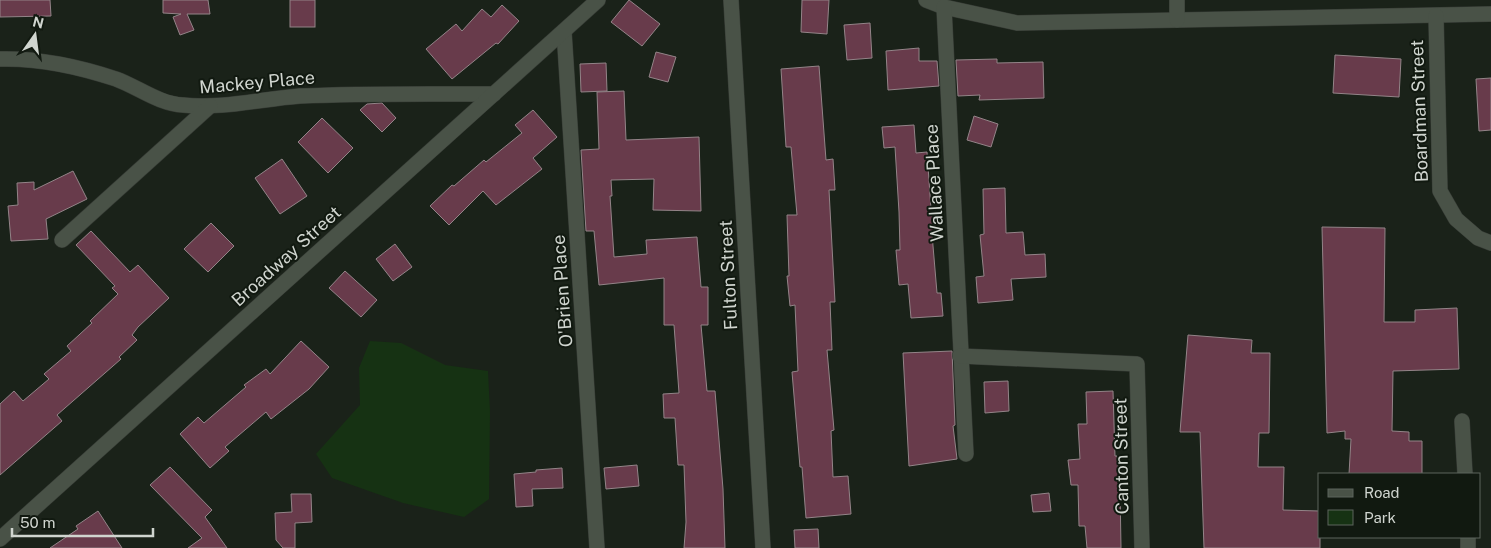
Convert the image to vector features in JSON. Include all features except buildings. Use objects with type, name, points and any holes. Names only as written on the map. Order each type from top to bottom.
[{"type":"street","name":"Broadway Street","points":[[0,539],[598,0]]},
{"type":"street","name":"Fulton Street","points":[[731,0],[763,548]]},
{"type":"street","points":[[926,0],[944,7],[1017,23],[1491,14]]},
{"type":"street","points":[[1177,0],[1177,20]]},
{"type":"street","name":"Wallace Place","points":[[944,7],[966,454]]},
{"type":"street","name":"Boardman Street","points":[[1436,16],[1440,191],[1456,219],[1478,238],[1491,243]]},
{"type":"street","name":"O'Brien Place","points":[[564,31],[597,548]]},
{"type":"street","name":"Mackey Place","points":[[0,59],[53,64],[80,70],[116,80],[180,105],[210,106],[262,99],[355,93],[494,94]]},
{"type":"street","points":[[62,240],[210,106]]},
{"type":"street","name":"Canton Street","points":[[960,356],[1138,364],[1142,548]]},
{"type":"street","points":[[1462,421],[1464,473]]},
{"type":"green space","points":[[370,341],[401,343],[445,365],[488,371],[490,411],[489,499],[464,517],[403,503],[332,478],[316,454],[360,405],[359,368]]}]
